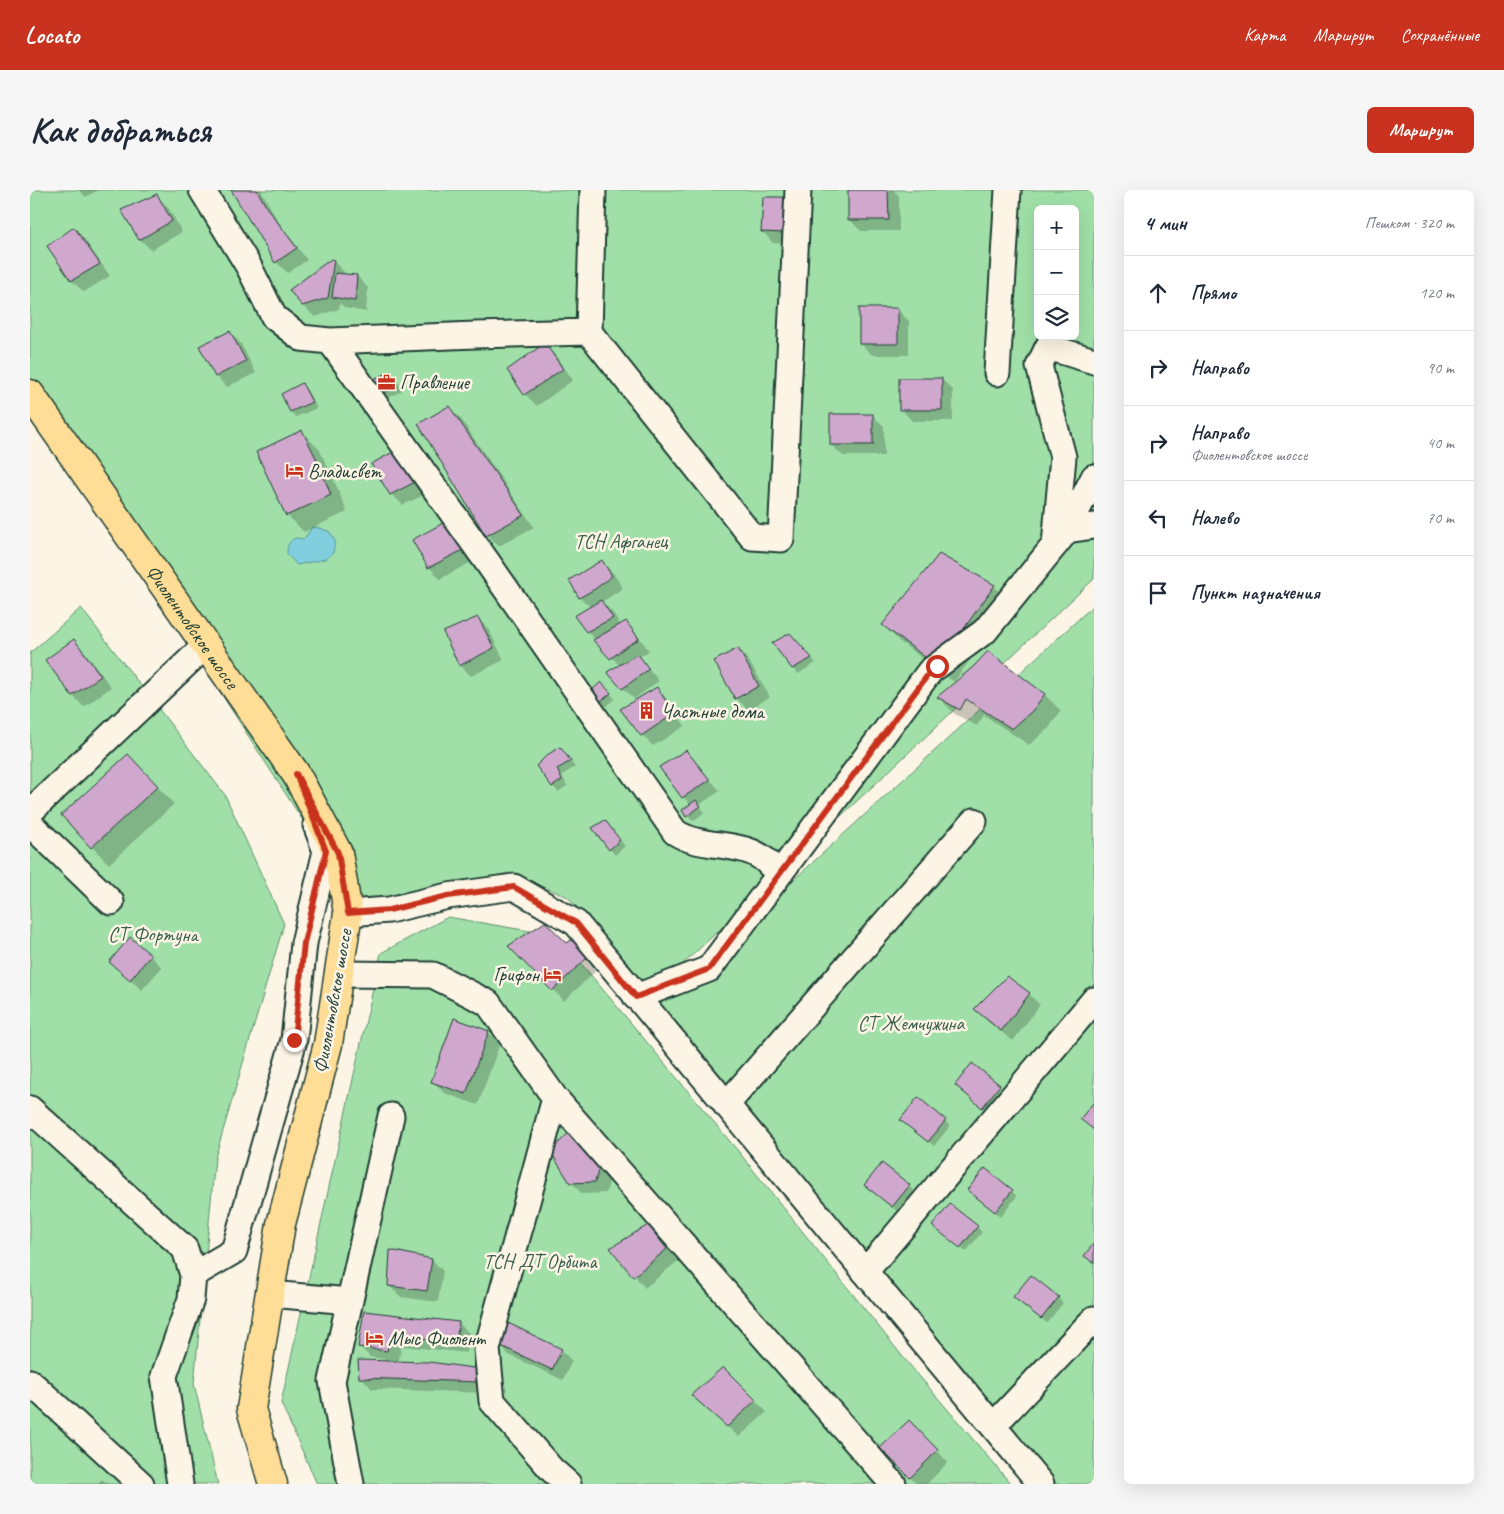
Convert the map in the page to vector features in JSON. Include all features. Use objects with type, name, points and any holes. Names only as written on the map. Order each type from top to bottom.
[{"type":"main road","name":"Фиолентовское шоссе","points":[[30,394],[296,774],[338,853],[348,913],[328,1044],[280,1224],[251,1409],[272,1484]]},
{"type":"street","points":[[202,190],[249,267],[274,317],[301,338],[330,341],[589,332]]},
{"type":"street","points":[[593,190],[589,332],[752,537],[781,539],[798,190]]},
{"type":"street","points":[[997,373],[1008,190]]},
{"type":"street","points":[[330,341],[488,563],[674,832],[682,837],[715,845],[745,848],[774,868],[778,876]]},
{"type":"street","points":[[1061,537],[1063,457],[1039,366],[1048,347],[1094,361]]},
{"type":"street","points":[[636,997],[709,969],[930,672],[985,631],[1061,537],[1094,477]]},
{"type":"street","points":[[1061,537],[1094,526]]},
{"type":"street","points":[[30,812],[205,646]]},
{"type":"street","points":[[193,1275],[234,1251],[294,1040],[304,943],[326,851],[296,774]]},
{"type":"street","points":[[726,1105],[974,821]]},
{"type":"street","points":[[30,824],[111,902]]},
{"type":"street","points":[[348,913],[389,910],[448,896],[514,887],[576,923],[1041,1484]]},
{"type":"street","points":[[343,974],[433,975],[488,1003],[556,1098],[893,1484]]},
{"type":"street","points":[[865,1272],[1094,1000]]},
{"type":"street","points":[[556,1098],[487,1349],[492,1401],[552,1470],[568,1484]]},
{"type":"street","points":[[30,1109],[185,1249],[193,1275],[191,1299],[164,1376],[180,1484]]},
{"type":"street","points":[[351,1484],[332,1381],[391,1116]]},
{"type":"street","points":[[270,1294],[350,1301]]},
{"type":"street","points":[[993,1426],[1094,1319]]},
{"type":"street","points":[[30,1382],[141,1484]]},
{"type":"green space","name":"ТСН Афганец","points":[[30,190],[1094,190],[1094,579],[683,964],[643,984],[568,897],[509,873],[356,903],[30,397]]},
{"type":"green space","name":"СТ Жемчужина","points":[[1094,605],[1094,1484],[1055,1484],[657,1005]]},
{"type":"green space","name":"СТ Фортуна","points":[[81,608],[225,795],[284,924],[215,1158],[194,1384],[218,1484],[30,1484],[30,653]]},
{"type":"green space","name":"ТСН ДТ Орбита","points":[[448,917],[558,936],[738,1151],[903,1357],[1011,1484],[317,1484],[281,1403],[381,953]]},
{"type":"water","points":[[312,527],[330,532],[335,541],[333,553],[325,559],[297,565],[287,554],[288,544],[295,538],[304,539]]},
{"type":"building","points":[[231,190],[257,190],[267,208],[297,248],[275,263]]},
{"type":"building","points":[[848,190],[888,190],[889,220],[848,220]]},
{"type":"building","points":[[157,194],[172,221],[139,240],[121,210]]},
{"type":"building","points":[[763,197],[787,197],[786,233],[761,232]]},
{"type":"building","points":[[74,227],[100,264],[71,281],[47,246]]},
{"type":"building","points":[[331,259],[334,260],[328,298],[302,306],[289,290]]},
{"type":"building","points":[[335,273],[357,275],[355,301],[332,297]]},
{"type":"building","points":[[859,308],[898,308],[898,344],[859,344]]},
{"type":"building","points":[[230,331],[246,361],[215,377],[199,346]]},
{"type":"building","points":[[545,343],[563,369],[524,395],[507,370]]},
{"type":"building","name":"Правление","points":[[391,372],[398,386],[381,394],[373,379]]},
{"type":"building","points":[[899,378],[942,378],[942,410],[899,410]]},
{"type":"building","points":[[302,383],[312,402],[290,412],[281,394]]},
{"type":"building","points":[[449,406],[524,515],[486,536],[418,424]]},
{"type":"building","points":[[830,414],[873,414],[873,445],[830,445]]},
{"type":"building","name":"Владисвет","points":[[302,430],[318,462],[331,495],[286,516],[256,452]]},
{"type":"building","points":[[397,450],[415,482],[390,495],[371,464]]},
{"type":"building","points":[[445,522],[463,550],[428,568],[412,540]]},
{"type":"building","points":[[939,554],[995,585],[937,666],[882,625]]},
{"type":"building","points":[[602,560],[612,576],[579,598],[569,580]]},
{"type":"building","points":[[601,600],[613,618],[586,632],[574,616]]},
{"type":"building","points":[[478,617],[494,648],[459,666],[443,632]]},
{"type":"building","points":[[626,621],[639,639],[610,659],[593,640]]},
{"type":"building","points":[[790,633],[812,658],[792,669],[772,643]]},
{"type":"building","points":[[74,639],[101,676],[72,696],[45,660]]},
{"type":"building","points":[[738,648],[759,686],[735,699],[714,661]]},
{"type":"building","points":[[988,651],[1045,694],[1032,711],[1012,729],[966,699],[960,710],[937,697],[973,667]]},
{"type":"building","points":[[638,654],[649,669],[622,689],[607,672]]},
{"type":"building","points":[[601,682],[611,693],[600,702],[592,690]]},
{"type":"building","name":"Частные дома","points":[[657,687],[674,714],[641,736],[620,709]]},
{"type":"building","points":[[560,747],[571,761],[557,769],[562,780],[552,787],[536,766],[547,755]]},
{"type":"building","points":[[686,750],[710,780],[682,798],[659,767]]},
{"type":"building","points":[[128,754],[158,786],[91,848],[61,815]]},
{"type":"building","points":[[696,800],[701,806],[686,817],[682,810]]},
{"type":"building","points":[[605,820],[620,840],[609,850],[592,828]]},
{"type":"building","name":"Грифон","points":[[545,922],[567,943],[574,938],[589,956],[552,991],[508,946]]},
{"type":"building","points":[[130,937],[151,955],[130,980],[109,962]]},
{"type":"building","points":[[1007,976],[1030,993],[1001,1031],[974,1009]]},
{"type":"building","points":[[454,1018],[489,1031],[466,1094],[431,1082]]},
{"type":"building","points":[[972,1063],[1000,1085],[982,1108],[955,1085]]},
{"type":"building","points":[[918,1097],[946,1120],[928,1142],[900,1120]]},
{"type":"building","points":[[1094,1102],[1094,1130],[1080,1119]]},
{"type":"building","points":[[571,1131],[599,1167],[595,1182],[570,1183],[550,1151]]},
{"type":"building","points":[[882,1163],[910,1185],[892,1207],[864,1185]]},
{"type":"building","points":[[985,1168],[1013,1190],[995,1212],[967,1190]]},
{"type":"building","points":[[950,1204],[978,1226],[960,1248],[932,1226]]},
{"type":"building","points":[[648,1225],[667,1249],[633,1277],[610,1248]]},
{"type":"building","points":[[1094,1243],[1094,1263],[1084,1256]]},
{"type":"building","points":[[390,1250],[432,1259],[427,1291],[388,1286]]},
{"type":"building","points":[[1031,1275],[1059,1297],[1041,1319],[1013,1297]]},
{"type":"building","points":[[364,1311],[459,1322],[456,1342],[391,1336],[387,1351],[358,1347]]},
{"type":"building","points":[[506,1322],[562,1349],[552,1370],[497,1344]]},
{"type":"building","points":[[358,1360],[429,1362],[481,1369],[479,1382],[359,1378]]},
{"type":"building","points":[[723,1367],[756,1400],[727,1427],[691,1395]]},
{"type":"building","points":[[909,1420],[938,1450],[910,1478],[880,1448]]},
{"type":"place","name":"Правление","points":[[386,382]]},
{"type":"place","name":"Владисвет","points":[[294,471]]},
{"type":"place","name":"Частные дома","points":[[647,711]]},
{"type":"place","name":"Грифон","points":[[553,974]]},
{"type":"place","name":"Мыс Фиолент","points":[[374,1338]]},
{"type":"route","points":[[294,1040],[304,943],[326,851],[296,774],[338,853],[348,913],[389,910],[448,896],[514,887],[576,923],[636,997],[709,969],[930,672],[937,666]]}]
